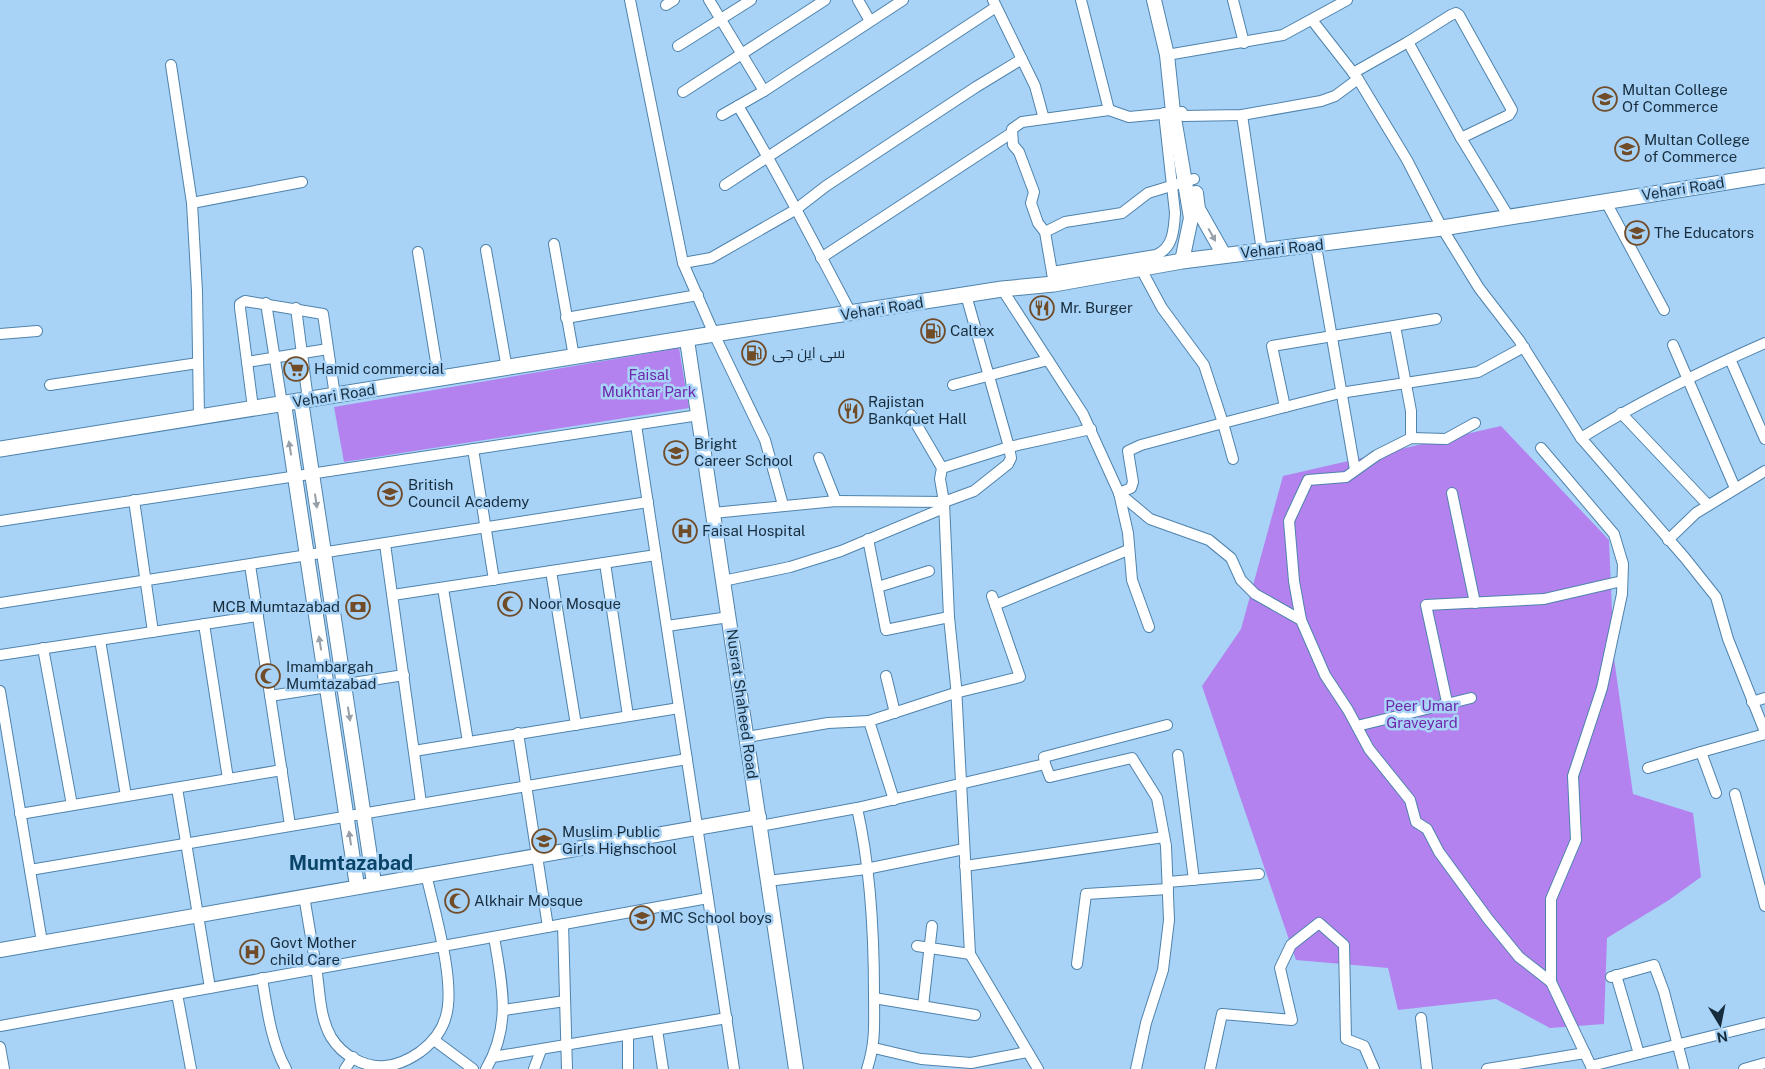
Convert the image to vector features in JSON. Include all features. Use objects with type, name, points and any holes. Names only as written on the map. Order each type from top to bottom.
[{"type":"main road","name":"Vehari Road","points":[[0,449],[439,380],[714,334],[851,314],[1002,289],[1053,278],[1141,269],[1224,255],[1316,246],[1442,228],[1765,176]]},
{"type":"street","points":[[630,0],[683,263],[714,334],[765,440],[782,505]]},
{"type":"street","points":[[709,0],[764,91]]},
{"type":"street","points":[[678,46],[751,0]]},
{"type":"street","points":[[683,92],[825,0]]},
{"type":"street","points":[[858,0],[870,21]]},
{"type":"street","points":[[722,115],[764,91],[902,0]]},
{"type":"street","points":[[1081,0],[1109,110]]},
{"type":"street","points":[[1154,0],[1171,54]]},
{"type":"street","points":[[1163,0],[1171,54],[1176,113],[1190,180],[1198,209],[1224,255]]},
{"type":"street","points":[[1234,0],[1244,43]]},
{"type":"street","points":[[1171,54],[1283,36],[1347,0]]},
{"type":"street","points":[[725,184],[994,3],[1035,86],[1044,119]]},
{"type":"street","points":[[821,258],[1010,134],[1012,129],[1022,122],[1109,110],[1128,117],[1176,113],[1242,115],[1321,102],[1336,96],[1355,76],[1456,13],[1459,15],[1512,110],[1509,115],[1461,138]]},
{"type":"street","points":[[1312,20],[1355,76],[1407,160],[1442,228],[1479,288],[1524,347],[1581,438],[1716,597],[1728,639],[1765,733],[1648,768]]},
{"type":"street","points":[[1408,42],[1461,138],[1509,217]]},
{"type":"street","points":[[683,263],[711,258],[795,210],[826,186],[976,87],[1022,60]]},
{"type":"street","points":[[171,64],[192,203],[199,417]]},
{"type":"street","points":[[738,106],[768,156],[851,314]]},
{"type":"street","points":[[1010,134],[1034,192],[1031,204],[1038,222],[1045,232],[1053,278],[1138,259],[1163,252],[1168,248],[1174,228],[1175,213],[1170,186],[1176,113]]},
{"type":"street","points":[[1242,115],[1262,251]]},
{"type":"street","points":[[1045,232],[1065,222],[1122,213],[1148,193],[1190,180]]},
{"type":"street","points":[[1182,261],[1191,218],[1190,180]]},
{"type":"street","points":[[192,203],[302,182]]},
{"type":"street","points":[[1606,202],[1664,310]]},
{"type":"street","points":[[554,244],[574,357]]},
{"type":"street","points":[[1316,246],[1330,337],[1355,470]]},
{"type":"street","points":[[486,250],[507,368]]},
{"type":"street","points":[[418,252],[439,380]]},
{"type":"street","points":[[1141,269],[1162,308],[1204,364],[1224,423],[1233,459]]},
{"type":"street","points":[[1002,289],[1084,414],[1119,493],[1128,533],[1132,580],[1149,627]]},
{"type":"street","points":[[566,318],[698,295]]},
{"type":"street","points":[[723,581],[790,567],[841,551],[974,491],[1008,464],[1011,458],[1009,447],[966,295]]},
{"type":"street","points":[[253,408],[240,304],[245,301],[323,314],[335,396]]},
{"type":"street","points":[[266,303],[357,886]]},
{"type":"street","points":[[296,308],[302,354],[304,400],[312,473],[374,883]]},
{"type":"street","points":[[1285,407],[1272,346],[1436,319]]},
{"type":"street","points":[[1395,326],[1411,411],[1412,438]]},
{"type":"street","points":[[0,334],[37,331]]},
{"type":"street","name":"Nusrat Shaheed Road","points":[[687,340],[796,1069]]},
{"type":"street","points":[[1581,438],[1621,413],[1687,378],[1765,343]]},
{"type":"street","points":[[1673,345],[1735,488]]},
{"type":"street","points":[[1119,493],[1132,488],[1133,482],[1128,451],[1133,448],[1340,394],[1406,383],[1425,382],[1478,372],[1524,347]]},
{"type":"street","points":[[247,362],[328,349]]},
{"type":"street","points":[[1730,359],[1765,439]]},
{"type":"street","points":[[953,385],[1048,360]]},
{"type":"street","points":[[50,384],[198,363]]},
{"type":"street","points":[[1621,413],[1708,505]]},
{"type":"street","points":[[0,521],[699,415]]},
{"type":"street","points":[[911,415],[942,468],[940,479],[944,505],[970,954],[1038,1069]]},
{"type":"street","points":[[1474,422],[1446,438],[1412,438],[1377,455],[1346,477],[1308,480],[1289,521],[1294,581],[1301,620],[1325,675],[1358,726],[1369,749],[1410,800],[1416,822],[1427,829],[1439,852],[1488,919],[1519,957],[1551,982]]},
{"type":"street","points":[[636,424],[734,1069]]},
{"type":"street","points":[[942,468],[1009,447],[1091,430]]},
{"type":"street","points":[[1541,448],[1614,534],[1623,564],[1622,594],[1602,688],[1573,776],[1576,840],[1551,899],[1551,982],[1592,1068],[1639,1054],[1765,1023]]},
{"type":"street","points":[[473,449],[494,580]]},
{"type":"street","points":[[819,458],[836,501]]},
{"type":"street","points":[[1668,540],[1696,513],[1765,471]]},
{"type":"street","points":[[1119,493],[1150,519],[1209,540],[1231,558],[1241,580],[1255,594],[1301,620]]},
{"type":"street","points":[[1452,493],[1475,603]]},
{"type":"street","points":[[134,500],[154,632]]},
{"type":"street","points":[[713,513],[836,501],[944,505]]},
{"type":"street","points":[[0,603],[146,582],[648,502]]},
{"type":"street","points":[[868,538],[886,630],[949,617]]},
{"type":"street","points":[[385,544],[421,803]]},
{"type":"street","points":[[747,737],[828,724],[868,721],[955,693],[1020,677],[993,600],[1128,550]]},
{"type":"street","points":[[393,595],[656,555]]},
{"type":"street","points":[[605,562],[628,716]]},
{"type":"street","points":[[250,565],[290,825]]},
{"type":"street","points":[[551,571],[576,724]]},
{"type":"street","points":[[878,587],[929,571]]},
{"type":"street","points":[[1447,702],[1426,605],[1544,599],[1622,581]]},
{"type":"street","points":[[443,588],[468,742]]},
{"type":"street","points":[[0,655],[258,616]]},
{"type":"street","points":[[667,626],[729,617]]},
{"type":"street","points":[[204,624],[228,779]]},
{"type":"street","points":[[100,640],[126,796]]},
{"type":"street","points":[[43,648],[72,805]]},
{"type":"street","points":[[270,696],[404,675]]},
{"type":"street","points":[[886,676],[895,713]]},
{"type":"street","points":[[0,691],[3,730],[20,814],[42,942]]},
{"type":"street","points":[[1358,726],[1447,702],[1471,698]]},
{"type":"street","points":[[1752,702],[1765,698]]},
{"type":"street","points":[[414,750],[679,708]]},
{"type":"street","points":[[868,721],[894,800]]},
{"type":"street","points":[[1136,1069],[1146,1022],[1163,970],[1169,920],[1164,837],[1157,798],[1132,758],[1050,777],[1044,757],[1167,725]]},
{"type":"street","points":[[518,734],[548,927]]},
{"type":"street","points":[[1701,752],[1716,793]]},
{"type":"street","points":[[1178,755],[1194,880]]},
{"type":"street","points":[[30,870],[687,759]]},
{"type":"street","points":[[0,950],[374,883],[698,828],[857,808],[1045,764]]},
{"type":"street","points":[[20,814],[282,770]]},
{"type":"street","points":[[176,788],[210,988]]},
{"type":"street","points":[[1735,794],[1765,906]]},
{"type":"street","points":[[857,808],[863,834],[874,940],[874,1048],[867,1069]]},
{"type":"street","points":[[965,866],[1164,837]]},
{"type":"street","points":[[768,881],[866,869],[964,849]]},
{"type":"street","points":[[304,896],[324,1021],[331,1037],[342,1050],[371,1066],[394,1064],[415,1056],[434,1040],[442,1025],[447,1006],[447,979],[426,874]]},
{"type":"street","points":[[1077,964],[1086,894],[1168,885],[1194,880],[1259,874]]},
{"type":"street","points":[[0,1026],[708,898]]},
{"type":"street","points":[[1210,1069],[1222,1014],[1292,1020],[1280,968],[1291,945],[1319,923],[1344,945],[1346,1039],[1364,1046],[1374,1069]]},
{"type":"street","points":[[564,924],[567,1069]]},
{"type":"street","points":[[923,1006],[928,948],[932,926]]},
{"type":"street","points":[[486,1069],[493,1058],[504,1010],[494,937]]},
{"type":"street","points":[[918,946],[970,954]]},
{"type":"street","points":[[1639,1054],[1613,976],[1654,965],[1684,1069]]},
{"type":"street","points":[[262,978],[272,1032],[279,1056],[286,1069]]},
{"type":"street","points":[[177,994],[191,1069]]},
{"type":"street","points":[[874,998],[975,1016]]},
{"type":"street","points":[[504,1010],[565,1001]]},
{"type":"street","points":[[493,1058],[727,1018]]},
{"type":"street","points":[[1420,1018],[1427,1069]]},
{"type":"street","points":[[657,1030],[663,1069]]},
{"type":"street","points":[[628,1035],[628,1069]]},
{"type":"street","points":[[434,1040],[473,1069]]},
{"type":"street","points":[[0,1047],[4,1069]]},
{"type":"street","points":[[874,1048],[921,1060],[971,1064],[1027,1052]]},
{"type":"street","points":[[534,1069],[540,1050]]},
{"type":"street","points":[[1490,1069],[1544,1064],[1585,1053]]},
{"type":"street","points":[[345,1069],[353,1057]]},
{"type":"street","points":[[1744,1069],[1765,1063]]},
{"type":"green space","name":"Faisal Mukhtar Park","points":[[679,348],[689,408],[344,462],[334,407]]},
{"type":"green space","name":"Peer Umar Graveyard","points":[[1501,426],[1609,540],[1614,658],[1633,794],[1693,813],[1701,877],[1669,900],[1607,938],[1604,1024],[1550,1028],[1496,999],[1398,1010],[1388,968],[1296,960],[1202,686],[1241,629],[1283,476]]},
{"type":"place","name":"Multan College Of Commerce","points":[[1605,99]]},
{"type":"place","name":"Multan College of Commerce","points":[[1627,149]]},
{"type":"place","name":"The Educators","points":[[1637,233]]},
{"type":"place","name":"Mr. Burger","points":[[1042,308]]},
{"type":"place","name":"Caltex","points":[[933,331]]},
{"type":"place","name":"سی این جی","points":[[754,353]]},
{"type":"place","name":"Hamid commercial","points":[[296,369]]},
{"type":"place","name":"Rajistan Bankquet Hall","points":[[851,411]]},
{"type":"place","name":"Bright Career School","points":[[676,453]]},
{"type":"place","name":"British Council Academy","points":[[390,494]]},
{"type":"place","name":"Faisal Hospital","points":[[685,531]]},
{"type":"place","name":"Noor Mosque","points":[[510,604]]},
{"type":"place","name":"MCB Mumtazabad","points":[[358,607]]},
{"type":"place","name":"Imambargah Mumtazabad","points":[[268,676]]},
{"type":"place","name":"Muslim Public Girls Highschool","points":[[544,841]]},
{"type":"place","name":"Alkhair Mosque","points":[[457,901]]},
{"type":"place","name":"MC School boys","points":[[642,918]]},
{"type":"place","name":"Govt Mother child Care","points":[[252,952]]},
{"type":"district","name":"Mumtazabad","points":[[351,863]]}]
